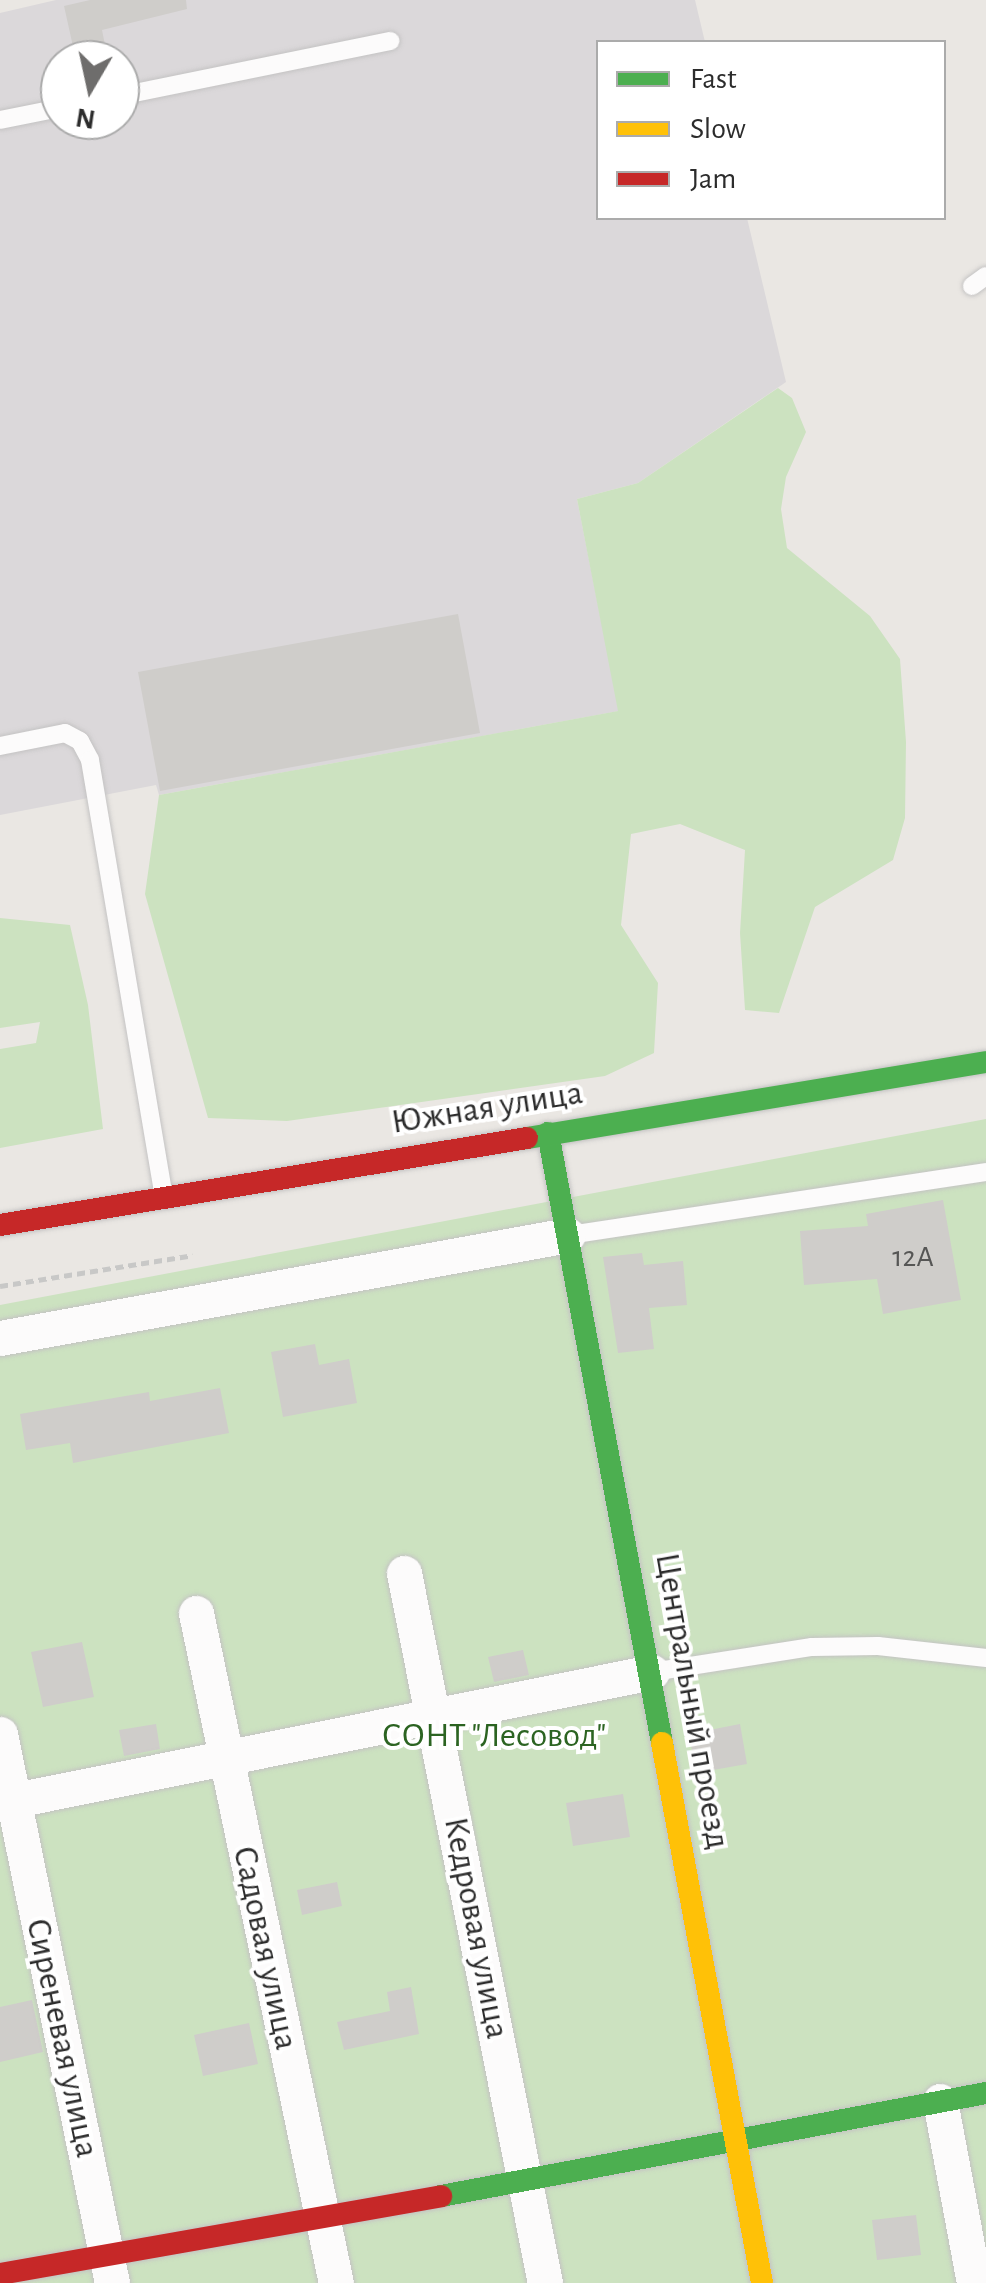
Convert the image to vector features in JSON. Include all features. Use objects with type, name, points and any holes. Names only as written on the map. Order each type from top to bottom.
[{"type":"street","name":"Южная улица","points":[[0,1225],[986,1062]]},
{"type":"street","name":"Центральный проезд","points":[[548,1133],[652,1672],[762,2283]]},
{"type":"street","points":[[0,1338],[568,1235]]},
{"type":"street","name":"Кедровая улица","points":[[404,1573],[545,2283]]},
{"type":"street","name":"Садовая улица","points":[[196,1613],[336,2283]]},
{"type":"street","points":[[7,1802],[652,1672]]},
{"type":"street","name":"Сиреневая улица","points":[[0,1734],[7,1802],[110,2269]]},
{"type":"street","points":[[0,2274],[110,2269],[322,2217],[737,2143],[986,2093]]},
{"type":"street","points":[[940,2101],[974,2283]]},
{"type":"lane","points":[[140,92],[390,41]]},
{"type":"lane","points":[[0,120],[40,112]]},
{"type":"lane","points":[[0,746],[65,733],[80,741],[90,760],[163,1197]]},
{"type":"lane","points":[[568,1235],[986,1172]]},
{"type":"lane","points":[[652,1672],[812,1647],[878,1646],[986,1658]]},
{"type":"path","points":[[0,1286],[193,1254]]},
{"type":"shaded area","points":[[56,0],[695,0],[705,40],[596,40],[596,220],[747,220],[786,382],[638,483],[577,499],[619,711],[159,795],[156,785],[0,815],[0,13]]},
{"type":"green space","points":[[778,388],[792,398],[806,432],[786,477],[781,509],[787,548],[870,616],[900,659],[906,742],[905,818],[893,860],[815,907],[779,1013],[745,1010],[740,933],[745,850],[680,824],[631,834],[621,925],[658,983],[654,1053],[605,1076],[287,1121],[208,1118],[145,894],[159,795],[618,711],[577,499],[638,483]]},
{"type":"green space","points":[[0,918],[70,925],[88,1005],[103,1129],[0,1148],[0,1049],[36,1043],[40,1022],[0,1028]]},
{"type":"green space","name":"СОНТ \"Лесовод\"","points":[[986,1119],[986,2283],[0,2283],[0,1305]]},
{"type":"building","points":[[90,0],[186,0],[187,9],[102,30],[104,40],[72,40],[64,6]]},
{"type":"building","points":[[458,614],[480,733],[160,791],[138,672]]},
{"type":"building","points":[[943,1200],[961,1300],[883,1314],[877,1279],[804,1285],[800,1231],[868,1226],[866,1214]]},
{"type":"building","points":[[642,1253],[644,1265],[683,1261],[687,1305],[649,1308],[654,1349],[618,1353],[603,1257]]},
{"type":"building","points":[[315,1344],[319,1365],[349,1359],[357,1403],[283,1417],[271,1352]]},
{"type":"building","points":[[220,1388],[229,1433],[73,1463],[70,1443],[26,1450],[20,1414],[149,1392],[150,1401]]},
{"type":"building","points":[[82,1642],[94,1697],[43,1707],[31,1652]]},
{"type":"building","points":[[523,1650],[529,1675],[494,1682],[488,1657]]},
{"type":"building","points":[[156,1724],[160,1749],[124,1756],[119,1730]]},
{"type":"building","points":[[740,1724],[747,1764],[696,1773],[689,1734]]},
{"type":"building","points":[[623,1794],[630,1837],[573,1846],[566,1803]]},
{"type":"building","points":[[337,1882],[342,1906],[302,1915],[297,1890]]},
{"type":"building","points":[[411,1987],[419,2034],[344,2050],[337,2022],[390,2011],[387,1992]]},
{"type":"building","points":[[32,2000],[43,2052],[0,2062],[0,2007]]},
{"type":"building","points":[[249,2023],[258,2064],[203,2076],[194,2035]]},
{"type":"building","points":[[916,2215],[921,2255],[877,2260],[872,2220]]},
{"type":"traffic: fast","points":[[527,1138],[986,1062]]},
{"type":"traffic: fast","points":[[548,1133],[662,1743]]},
{"type":"traffic: fast","points":[[441,2196],[986,2093]]},
{"type":"traffic: slow","points":[[662,1743],[762,2283]]},
{"type":"traffic: jam","points":[[0,1225],[527,1138]]},
{"type":"traffic: jam","points":[[0,2274],[441,2196]]}]
